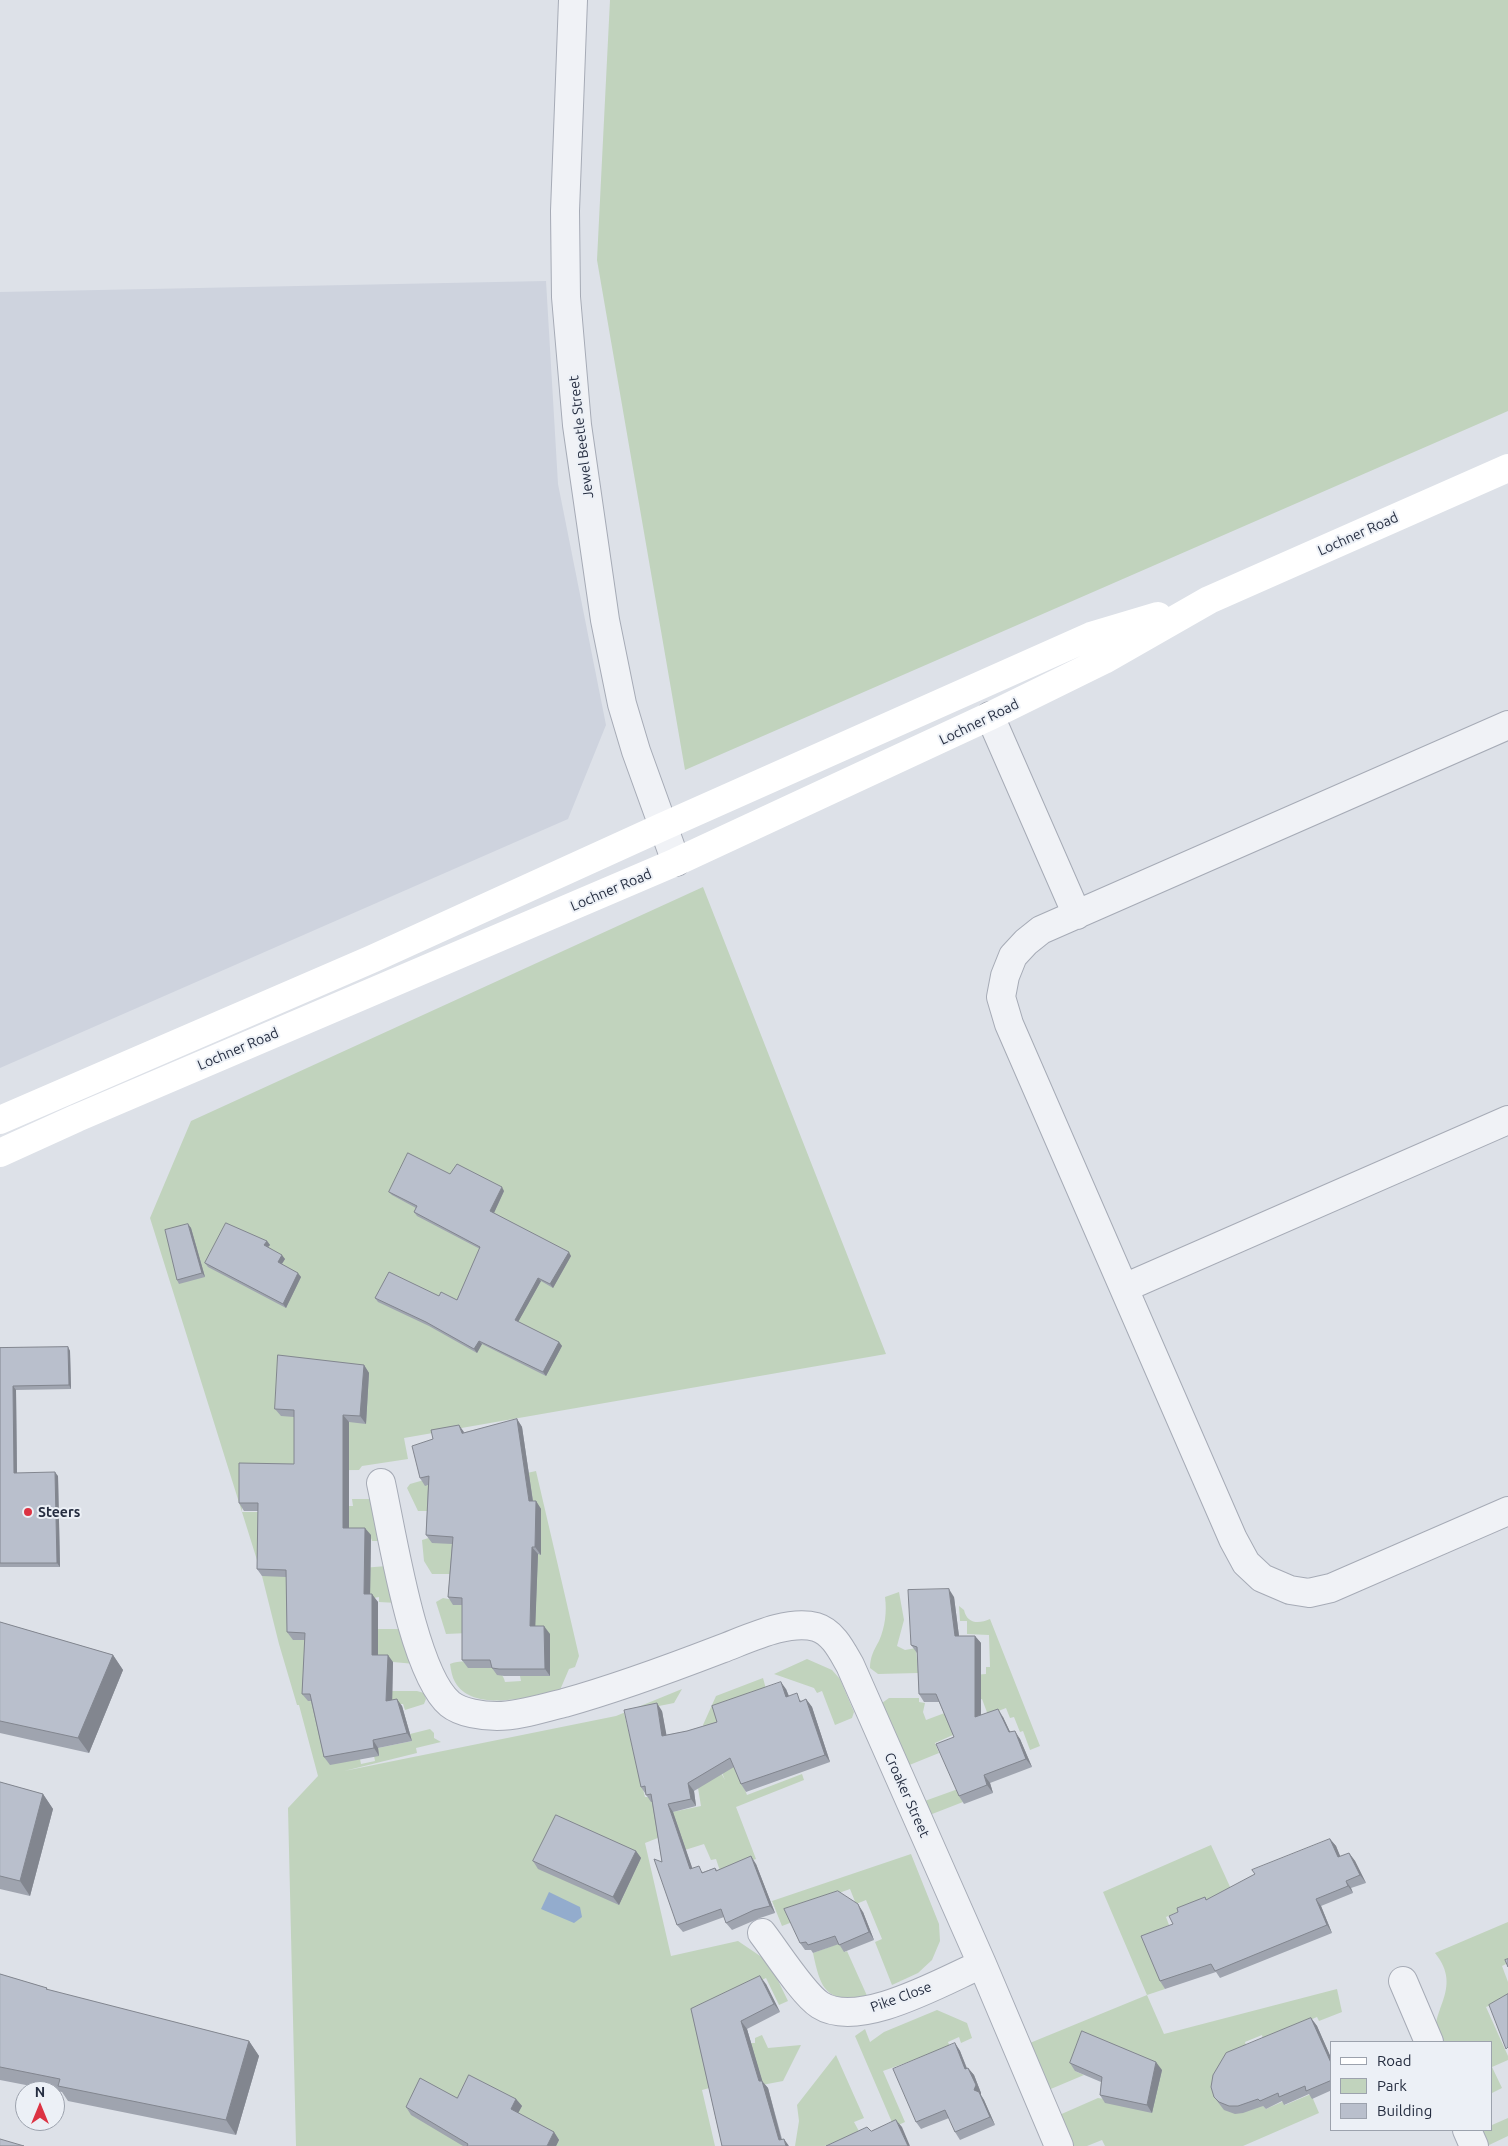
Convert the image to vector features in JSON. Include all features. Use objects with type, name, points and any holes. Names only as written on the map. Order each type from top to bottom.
[{"type":"street","name":"Jewel Beetle Street","points":[[573,0],[565,211],[566,297],[577,425],[606,620],[619,686],[636,751],[676,862]]},
{"type":"street","name":"Lochner Road","points":[[0,1153],[77,1118],[676,862],[990,716],[1104,660],[1209,600],[1508,468]]},
{"type":"street","name":"Lochner Road","points":[[0,1120],[372,959],[662,827],[1091,636],[1209,600]]},
{"type":"street","points":[[990,716],[1077,914]]},
{"type":"street","points":[[1508,725],[1041,930],[1013,956],[1001,998],[1013,1034],[1233,1539],[1246,1563],[1262,1578],[1290,1590],[1309,1593],[1331,1588],[1508,1511]]},
{"type":"street","points":[[1124,1288],[1508,1120]]},
{"type":"street","name":"Croaker Street","points":[[381,1482],[418,1648],[434,1682],[450,1704],[470,1713],[498,1716],[542,1708],[606,1691],[765,1633],[791,1626],[804,1625],[824,1630],[841,1649],[850,1666],[982,1964],[1059,2146]]},
{"type":"street","name":"Pike Close","points":[[762,1933],[800,1984],[818,2004],[832,2012],[843,2014],[875,2009],[903,1999],[982,1964]]},
{"type":"street","points":[[1403,1981],[1429,2041]]},
{"type":"street","points":[[1467,2131],[1474,2146]]},
{"type":"shaded area","points":[[546,281],[558,484],[606,725],[568,819],[0,1068],[0,292]]},
{"type":"green space","points":[[610,0],[1508,0],[1508,411],[685,770],[597,260]]},
{"type":"green space","points":[[703,887],[886,1354],[404,1438],[408,1459],[362,1466],[359,1470],[244,1471],[242,1512],[321,1512],[321,1506],[353,1506],[352,1499],[369,1499],[377,1503],[383,1541],[372,1541],[370,1535],[263,1535],[262,1576],[150,1218],[191,1121]]},
{"type":"green space","points":[[536,1471],[579,1656],[575,1667],[569,1669],[560,1690],[520,1699],[489,1700],[475,1698],[464,1692],[455,1682],[450,1664],[464,1661],[482,1663],[497,1670],[505,1682],[521,1681],[520,1676],[550,1676],[468,1633],[446,1634],[436,1602],[443,1598],[485,1606],[455,1574],[432,1574],[424,1561],[422,1540],[432,1537],[433,1511],[418,1511],[407,1488],[410,1484],[424,1480],[454,1481],[456,1489]]},
{"type":"green space","points":[[387,1566],[397,1603],[379,1602],[379,1597],[374,1598],[377,1635],[378,1629],[401,1629],[415,1664],[393,1662],[386,1658],[392,1697],[392,1691],[417,1691],[424,1693],[426,1699],[424,1704],[405,1710],[403,1704],[396,1704],[360,1759],[361,1764],[375,1761],[374,1756],[378,1748],[412,1741],[410,1734],[430,1729],[434,1733],[434,1738],[441,1742],[416,1748],[417,1753],[344,1771],[616,1716],[682,1689],[674,1703],[624,1713],[645,1797],[651,1797],[656,1801],[658,1815],[701,1806],[696,1776],[720,1771],[725,1780],[703,1725],[716,1696],[763,1678],[766,1689],[735,1766],[747,1795],[802,1774],[804,1780],[736,1807],[756,1859],[720,1871],[716,1859],[711,1860],[704,1844],[685,1850],[678,1830],[645,1843],[671,1956],[738,1941],[769,1962],[788,2001],[779,2005],[766,1978],[696,2011],[751,2043],[755,2043],[755,2038],[762,2035],[768,2048],[801,2045],[783,2081],[762,2085],[759,2075],[761,2074],[702,2090],[715,2146],[296,2146],[288,1808],[318,1776],[299,1705],[297,1705],[279,1644],[262,1576]]},
{"type":"green space","points":[[899,1592],[904,1620],[897,1646],[905,1650],[916,1648],[918,1673],[878,1674],[870,1668],[870,1664],[884,1625],[886,1614],[885,1597]]},
{"type":"green space","points":[[959,1606],[964,1610],[968,1618],[974,1622],[990,1619],[1040,1746],[1030,1750],[1023,1731],[1020,1732],[1014,1717],[1010,1718],[1006,1708],[988,1715],[982,1699],[975,1701],[974,1675],[986,1674],[986,1667],[990,1667],[989,1635],[967,1634],[967,1621],[960,1621]]},
{"type":"green space","points":[[807,1659],[832,1670],[840,1679],[854,1712],[852,1718],[835,1725],[822,1691],[817,1693],[814,1688],[774,1674]]},
{"type":"green space","points":[[889,1698],[919,1698],[919,1702],[925,1703],[923,1712],[926,1720],[950,1711],[956,1728],[951,1730],[953,1735],[935,1743],[939,1753],[907,1766],[882,1703]]},
{"type":"green space","points":[[958,1789],[963,1802],[927,1816],[922,1802]]},
{"type":"green space","points":[[1211,1845],[1231,1889],[1166,1917],[1169,1925],[1142,1937],[1165,1989],[1147,1995],[1103,1892]]},
{"type":"green space","points":[[911,1854],[939,1924],[940,1941],[932,1960],[918,1973],[892,1985],[875,1942],[882,1939],[866,1900],[856,1904],[850,1889],[791,1910],[795,1921],[782,1926],[772,1901]]},
{"type":"green space","points":[[1508,1922],[1508,1963],[1502,1966],[1508,1982],[1508,1999],[1486,2007],[1508,2056],[1508,2060],[1493,2067],[1493,2041],[1438,2041],[1437,2021],[1446,1990],[1446,1978],[1443,1966],[1435,1953]]},
{"type":"green space","points":[[840,1943],[845,1952],[847,1951],[868,1998],[854,1999],[834,1996],[823,1985],[813,1953]]},
{"type":"green space","points":[[1337,1989],[1342,2012],[1319,2021],[1317,2017],[1263,2040],[1262,2035],[1245,2042],[1263,2106],[1266,2109],[1284,2101],[1285,2105],[1311,2094],[1319,2113],[1243,2146],[1105,2146],[1102,2140],[1087,2146],[1069,2146],[1057,2116],[1098,2098],[1105,2099],[1162,2070],[1075,2071],[1084,2075],[1046,2091],[1025,2045],[1147,1995],[1164,2034]]},
{"type":"green space","points":[[937,2010],[967,2023],[972,2038],[961,2043],[959,2037],[948,2042],[950,2047],[883,2071],[905,2122],[894,2127],[855,2036],[865,2029],[870,2042],[884,2032]]},
{"type":"green space","points":[[836,2055],[864,2118],[854,2122],[861,2135],[838,2145],[835,2142],[825,2146],[795,2146],[799,2121],[797,2105]]},
{"type":"green space","points":[[1493,2069],[1502,2088],[1493,2092]]},
{"type":"green space","points":[[1508,2118],[1508,2136],[1487,2146],[1481,2131],[1493,2131],[1493,2125]]},
{"type":"water","points":[[549,1892],[580,1907],[582,1917],[574,1923],[541,1909]]},
{"type":"building","points":[[408,1153],[450,1174],[457,1164],[502,1187],[490,1211],[569,1252],[550,1284],[538,1278],[515,1320],[559,1342],[543,1372],[479,1341],[474,1349],[426,1322],[375,1298],[389,1272],[439,1296],[441,1292],[457,1300],[480,1247],[414,1212],[417,1206],[389,1192]]},
{"type":"building","points":[[226,1223],[267,1241],[264,1245],[282,1255],[278,1262],[298,1273],[283,1304],[205,1263]]},
{"type":"building","points":[[188,1224],[202,1273],[177,1280],[165,1230]]},
{"type":"building","points":[[68,1347],[69,1385],[13,1386],[14,1473],[55,1472],[57,1563],[0,1563],[0,1348]]},
{"type":"building","points":[[278,1355],[364,1365],[360,1416],[343,1415],[343,1528],[365,1528],[364,1594],[372,1594],[372,1655],[388,1655],[386,1701],[397,1699],[407,1733],[373,1740],[374,1748],[324,1757],[310,1694],[302,1694],[305,1633],[287,1632],[286,1570],[257,1569],[258,1503],[239,1503],[239,1463],[294,1464],[294,1410],[275,1409]]},
{"type":"building","points":[[517,1419],[529,1501],[536,1501],[535,1547],[532,1547],[530,1626],[544,1626],[545,1669],[499,1669],[492,1668],[490,1660],[462,1660],[462,1598],[448,1597],[453,1537],[426,1535],[429,1476],[420,1478],[412,1446],[433,1439],[431,1430],[459,1425],[462,1433]]},
{"type":"building","points":[[949,1589],[955,1636],[975,1636],[975,1717],[998,1709],[1009,1732],[1015,1731],[1026,1759],[984,1775],[987,1785],[959,1796],[936,1744],[954,1737],[936,1694],[919,1694],[917,1647],[911,1645],[908,1590]]},
{"type":"building","points":[[0,1622],[113,1655],[78,1738],[0,1721]]},
{"type":"building","points":[[781,1682],[786,1697],[797,1693],[800,1702],[806,1699],[825,1755],[741,1784],[730,1758],[688,1783],[691,1799],[668,1804],[690,1869],[699,1866],[702,1873],[715,1868],[716,1871],[751,1856],[770,1906],[754,1910],[726,1923],[721,1909],[677,1925],[654,1859],[662,1862],[651,1794],[646,1795],[645,1786],[641,1787],[624,1710],[657,1703],[662,1736],[717,1722],[712,1706]]},
{"type":"building","points":[[0,1782],[43,1794],[20,1881],[0,1876]]},
{"type":"building","points":[[556,1815],[636,1851],[613,1897],[533,1861]]},
{"type":"building","points":[[1330,1839],[1338,1857],[1349,1853],[1360,1875],[1346,1881],[1348,1886],[1316,1899],[1327,1925],[1215,1971],[1211,1964],[1160,1981],[1141,1936],[1173,1924],[1169,1916],[1178,1912],[1177,1908],[1205,1897],[1206,1900],[1255,1874],[1252,1870]]},
{"type":"building","points":[[838,1891],[858,1904],[869,1932],[839,1945],[835,1936],[808,1945],[806,1942],[800,1943],[784,1909]]},
{"type":"building","points":[[0,1974],[46,1989],[249,2041],[226,2120],[65,2087],[65,2081],[59,2081],[60,2079],[0,2067]]},
{"type":"building","points":[[760,1976],[774,2004],[741,2021],[759,2081],[762,2081],[779,2140],[784,2139],[786,2146],[722,2146],[691,2009]]},
{"type":"building","points":[[1508,1994],[1508,2047],[1506,2049],[1489,2005]]},
{"type":"building","points":[[1311,2018],[1330,2061],[1330,2081],[1306,2091],[1305,2086],[1279,2097],[1278,2093],[1260,2101],[1258,2099],[1238,2106],[1229,2106],[1219,2102],[1214,2097],[1211,2087],[1213,2075],[1226,2053]]},
{"type":"building","points":[[1082,2031],[1156,2062],[1147,2105],[1100,2095],[1102,2077],[1070,2063]]},
{"type":"building","points":[[955,2043],[965,2069],[968,2068],[976,2085],[974,2090],[979,2092],[990,2117],[955,2132],[945,2110],[916,2122],[893,2069]]},
{"type":"building","points":[[469,2075],[516,2099],[511,2109],[554,2132],[547,2146],[467,2146],[468,2144],[406,2107],[420,2078],[457,2098]]},
{"type":"building","points":[[896,2120],[908,2146],[826,2146],[867,2127],[871,2131]]},
{"type":"building","points":[[0,2139],[24,2146],[0,2146]]},
{"type":"place","name":"Steers","points":[[28,1512]]}]
